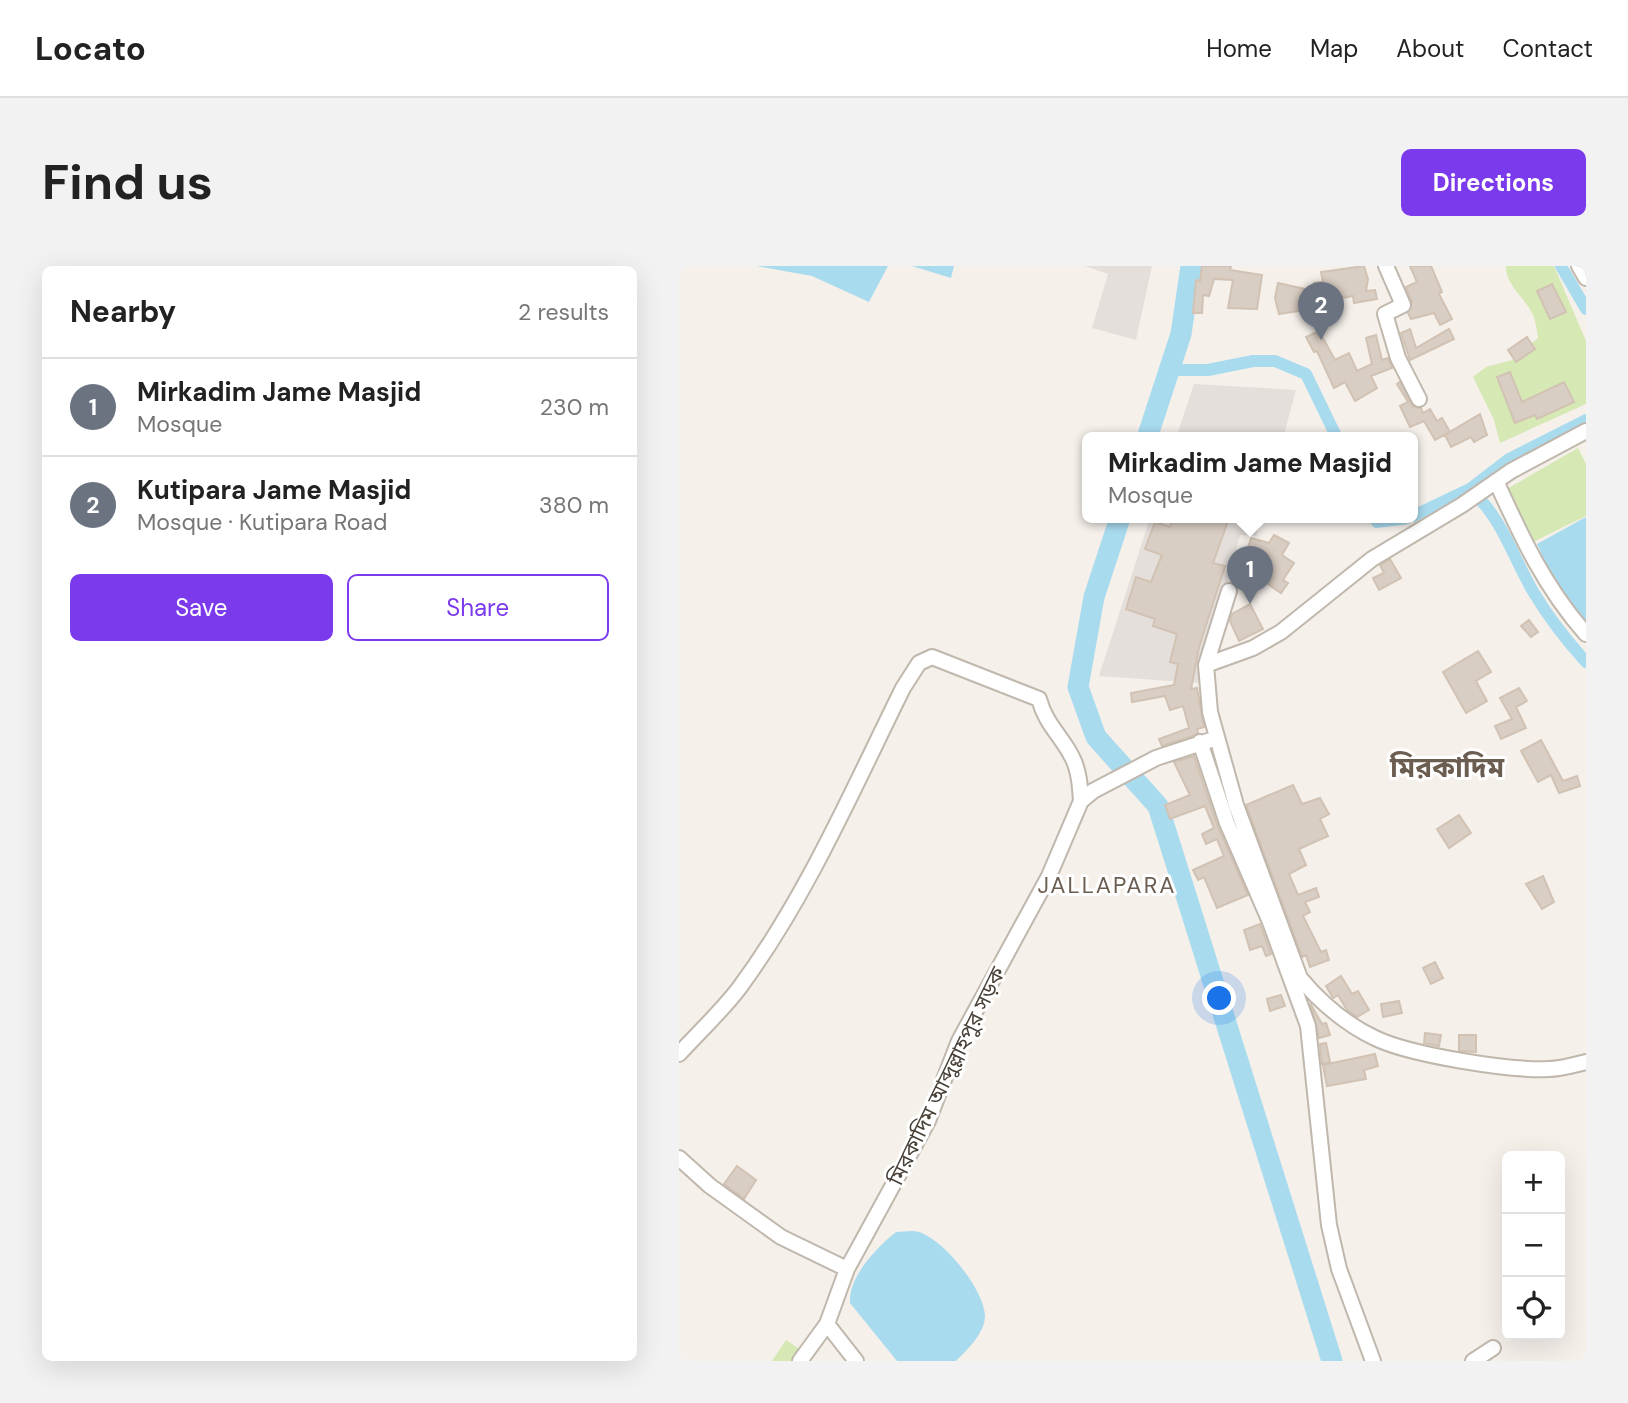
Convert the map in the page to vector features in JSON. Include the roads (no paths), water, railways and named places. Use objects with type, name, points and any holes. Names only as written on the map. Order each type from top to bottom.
[{"type":"street","points":[[1386,266],[1403,305],[1385,314],[1390,335],[1419,399]]},
{"type":"street","points":[[1579,266],[1586,278]]},
{"type":"street","points":[[1206,665],[1252,648],[1281,632],[1372,559],[1490,485],[1586,431]]},
{"type":"street","points":[[1490,485],[1561,607],[1586,634]]},
{"type":"street","points":[[1229,592],[1206,665],[1205,689],[1217,738],[1259,870],[1300,978],[1312,992],[1350,1024],[1389,1042],[1477,1063],[1549,1069],[1586,1062]]},
{"type":"street","points":[[679,1054],[739,988],[782,921],[823,853],[919,663],[932,657],[1038,699],[1045,721],[1072,756],[1079,779],[1081,801]]},
{"type":"street","name":"মিরকাদিম আব্দুল্লাহপুর সড়ক","points":[[800,1361],[827,1324],[847,1269],[928,1121],[959,1041],[1049,876],[1081,801],[1093,790],[1156,758],[1217,738]]},
{"type":"street","points":[[1201,742],[1227,823],[1270,922],[1308,1026],[1329,1225],[1339,1269],[1373,1361]]},
{"type":"street","points":[[679,1158],[710,1186],[781,1237],[847,1269]]},
{"type":"street","points":[[827,1324],[856,1361]]},
{"type":"street","points":[[1473,1361],[1493,1348]]},
{"type":"water","points":[[757,266],[888,266],[869,302],[812,276]]},
{"type":"water","points":[[912,266],[954,266],[951,278]]},
{"type":"water","points":[[1586,517],[1586,625],[1553,579],[1537,544]]},
{"type":"water","points":[[896,1232],[919,1232],[940,1245],[961,1267],[978,1293],[985,1316],[982,1329],[975,1341],[956,1361],[897,1361],[850,1303],[854,1283],[865,1263]]},
{"type":"waterway","points":[[1149,432],[1181,334],[1191,266]]},
{"type":"waterway","points":[[1561,266],[1586,309]]},
{"type":"waterway","points":[[1170,370],[1208,370],[1253,361],[1275,361],[1306,374],[1334,432]]},
{"type":"waterway","points":[[1470,489],[1509,459],[1586,420]]},
{"type":"waterway","points":[[1418,514],[1470,489],[1499,525],[1526,579],[1546,611],[1586,662]]},
{"type":"waterway","points":[[1118,523],[1094,597],[1078,687],[1096,737],[1158,806],[1332,1361]]},
{"type":"place","name":"Kutipara Jame Masjid","points":[[1321,340]]},
{"type":"place","name":"Mirkadim Jame Masjid","points":[[1250,604]]},
{"type":"district","name":"মিরকাদিম","points":[[1447,767]]},
{"type":"district","name":"JALLAPARA","points":[[1107,885]]}]
